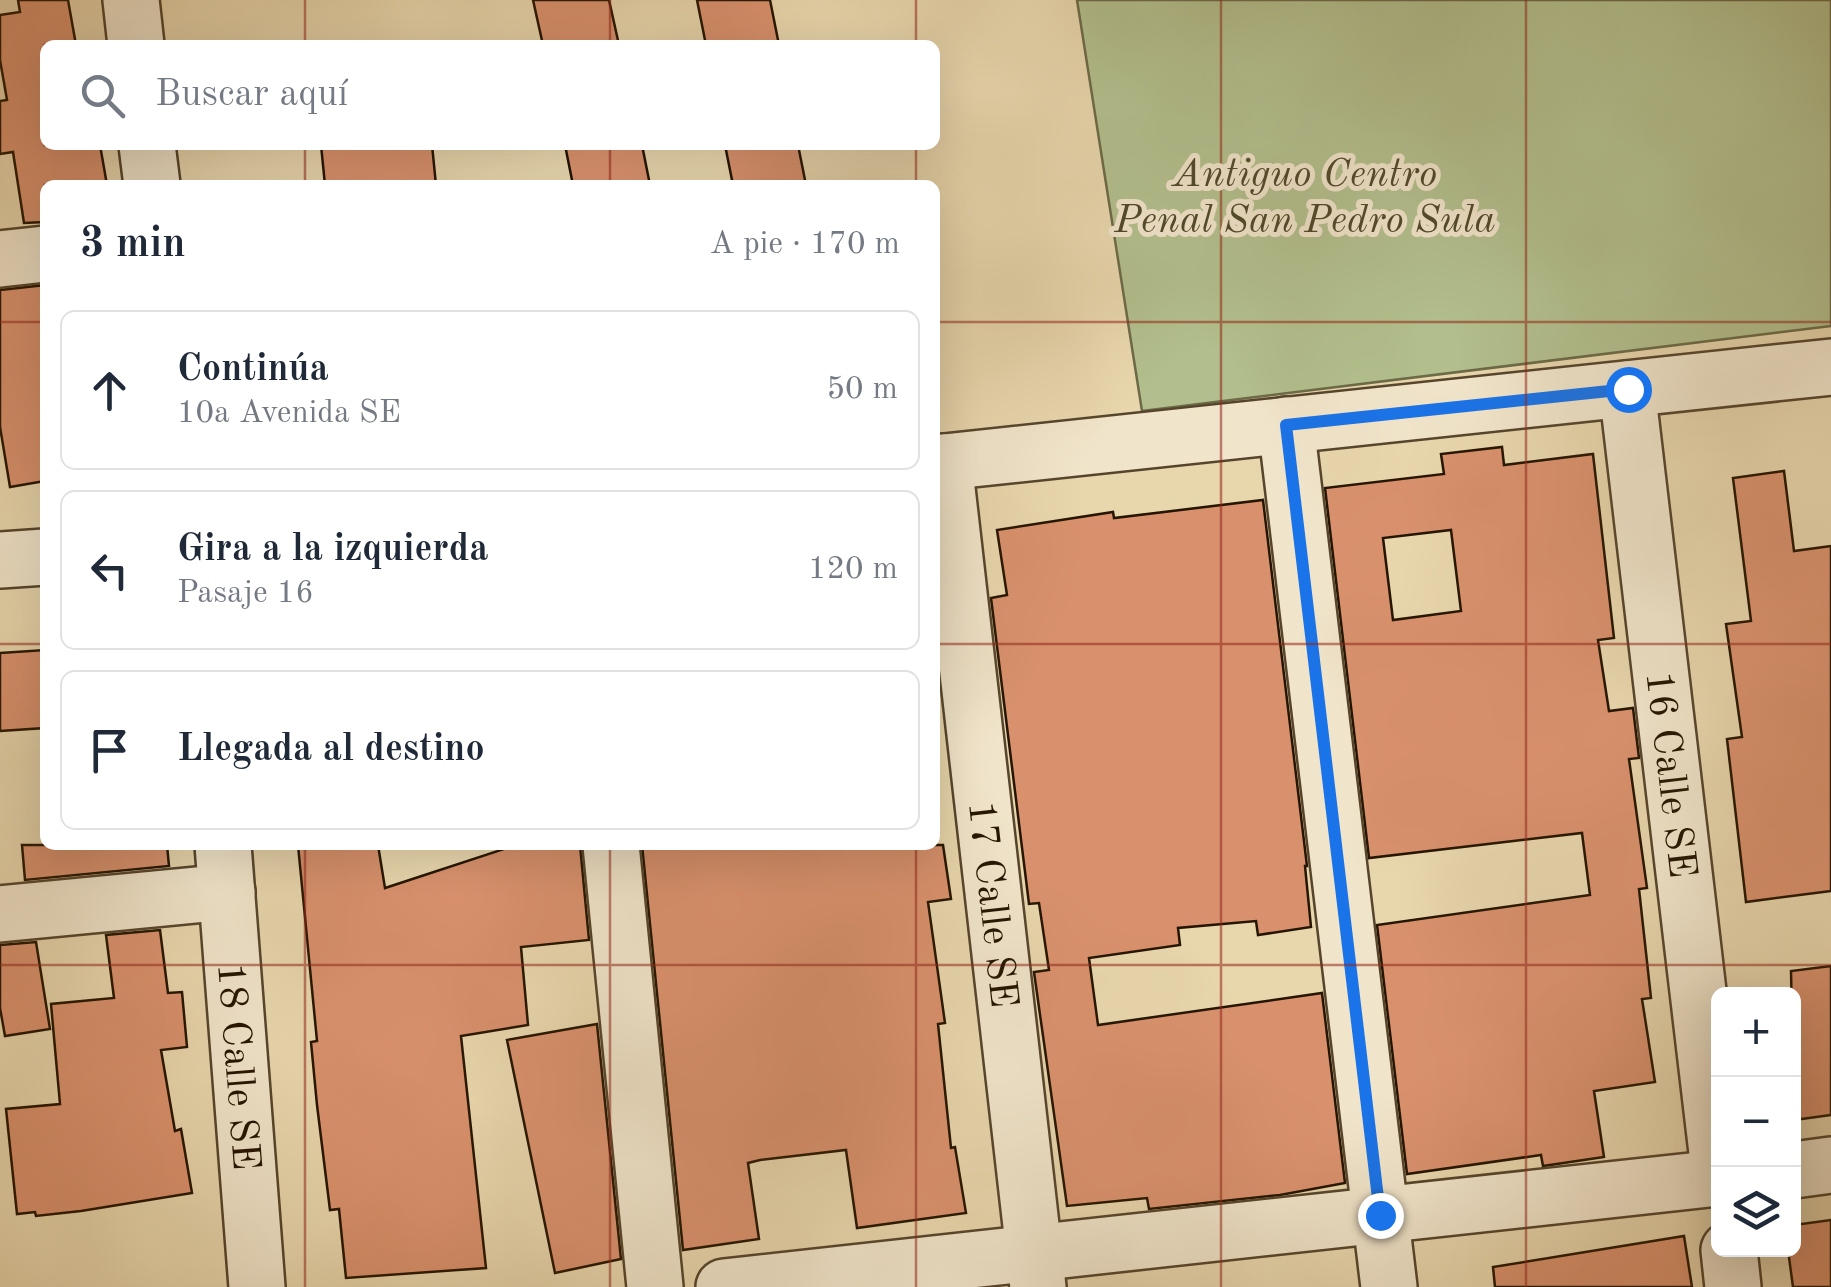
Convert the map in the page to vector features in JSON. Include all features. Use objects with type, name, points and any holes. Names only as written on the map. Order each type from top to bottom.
[{"type":"street","points":[[131,0],[135,40]]},
{"type":"street","points":[[148,150],[151,180]]},
{"type":"street","points":[[0,259],[40,255]]},
{"type":"street","points":[[940,462],[1831,367]]},
{"type":"street","name":"16 Calle SE","points":[[1628,389],[1711,1100]]},
{"type":"street","points":[[1286,425],[1389,1287]]},
{"type":"street","name":"17 Calle SE","points":[[940,470],[1036,1270]]},
{"type":"street","points":[[0,560],[40,557]]},
{"type":"street","points":[[612,850],[655,1287]]},
{"type":"street","points":[[0,914],[225,868]]},
{"type":"street","name":"18 Calle SE","points":[[225,868],[257,1287]]},
{"type":"street","points":[[1801,1169],[1831,1166]]},
{"type":"street","points":[[724,1287],[1036,1270],[1380,1215],[1711,1179]]},
{"type":"street","points":[[1730,1257],[1734,1287]]},
{"type":"green space","name":"Antiguo Centro Penal San Pedro Sula","points":[[1077,0],[1831,0],[1831,326],[1142,411]]},
{"type":"building","points":[[18,0],[68,0],[75,40],[40,40],[40,150],[101,150],[106,180],[40,180],[40,222],[24,223],[13,152],[0,154],[0,101],[7,100],[0,60],[0,15],[20,12]]},
{"type":"building","points":[[533,0],[609,0],[618,40],[542,40]]},
{"type":"building","points":[[697,0],[770,0],[778,40],[705,40]]},
{"type":"building","points":[[322,150],[432,150],[436,180],[324,180]]},
{"type":"building","points":[[566,150],[643,150],[649,180],[572,180]]},
{"type":"building","points":[[726,150],[799,150],[805,180],[732,180]]},
{"type":"building","points":[[40,286],[40,482],[10,487],[0,427],[0,290]]},
{"type":"building","points":[[1502,447],[1504,465],[1593,454],[1614,638],[1598,640],[1609,711],[1633,708],[1639,758],[1629,759],[1647,888],[1639,889],[1651,998],[1642,999],[1655,1082],[1594,1091],[1604,1157],[1543,1166],[1541,1155],[1407,1174],[1377,925],[1590,895],[1582,833],[1369,858],[1325,488],[1444,474],[1441,454]],"holes":[[[1451,530],[1461,611],[1393,620],[1383,538]]]},
{"type":"building","points":[[1784,471],[1794,551],[1831,546],[1831,891],[1746,902],[1727,739],[1742,737],[1726,624],[1751,621],[1733,478]]},
{"type":"building","points":[[1263,500],[1311,927],[1258,935],[1256,921],[1178,928],[1180,945],[1089,958],[1098,1025],[1322,993],[1345,1183],[1280,1195],[1149,1209],[1147,1198],[1067,1206],[1034,972],[1049,970],[1039,903],[1029,904],[991,598],[1007,595],[997,530],[1113,512],[1114,518]]},
{"type":"building","points":[[40,650],[40,728],[0,731],[0,653]]},
{"type":"building","points":[[22,845],[40,845],[40,850],[167,850],[169,866],[25,880]]},
{"type":"building","points":[[943,845],[951,899],[928,902],[945,1023],[938,1024],[951,1148],[955,1147],[966,1213],[857,1228],[846,1150],[760,1160],[748,1163],[759,1239],[683,1250],[643,850],[940,850]]},
{"type":"building","points":[[298,850],[379,850],[385,888],[501,850],[580,850],[589,940],[521,947],[528,1025],[461,1036],[486,1268],[346,1278],[339,1209],[330,1210],[317,1105],[311,1042],[317,1041]]},
{"type":"building","points":[[160,930],[168,993],[182,992],[187,1047],[161,1050],[175,1131],[181,1129],[192,1193],[81,1211],[17,1214],[6,1109],[60,1104],[51,1004],[114,998],[106,935]]},
{"type":"building","points":[[36,942],[50,1029],[5,1036],[0,1008],[0,945]]},
{"type":"building","points":[[1831,966],[1831,1115],[1801,1119],[1801,987],[1791,987],[1791,971]]},
{"type":"building","points":[[597,1024],[621,1259],[555,1273],[507,1040]]},
{"type":"building","points":[[1831,1220],[1831,1287],[1793,1287],[1789,1257],[1801,1257],[1801,1224]]},
{"type":"building","points":[[1684,1236],[1692,1287],[1495,1287],[1493,1267]]},
{"type":"route","points":[[1380,1215],[1286,425],[1628,389]]}]
